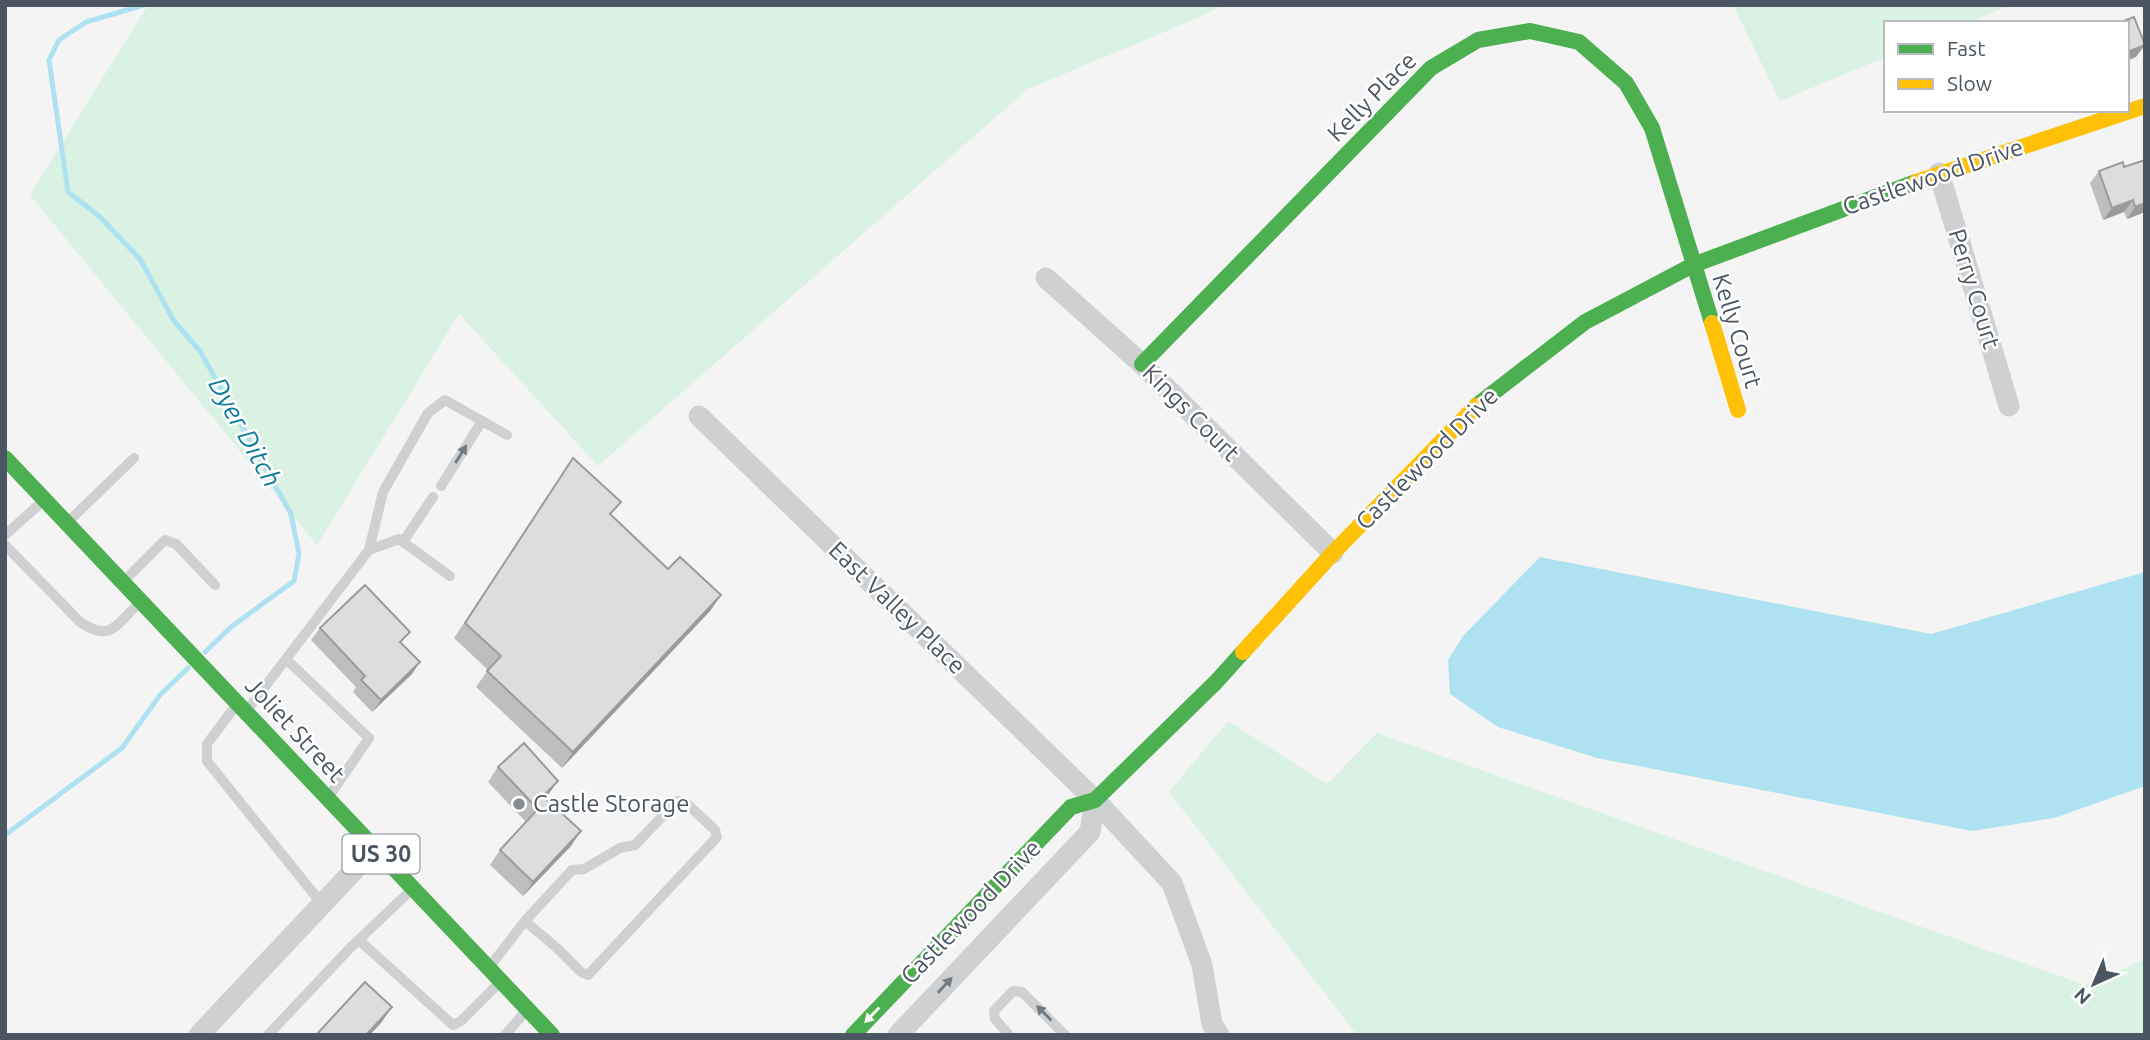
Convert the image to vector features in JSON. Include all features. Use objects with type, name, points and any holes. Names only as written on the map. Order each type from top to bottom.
[{"type":"street","name":"Kelly Place","points":[[1142,364],[1431,68],[1478,40],[1530,31],[1579,42],[1626,83],[1651,128],[1675,197],[1693,265]]},
{"type":"street","name":"Castlewood Drive","points":[[853,1035],[1071,807],[1095,800],[1216,682],[1332,553],[1470,410],[1585,322],[1693,265],[1939,173],[2127,112]]},
{"type":"street","name":"Perry Court","points":[[1939,173],[2009,406]]},
{"type":"street","name":"Kelly Court","points":[[1693,265],[1738,410]]},
{"type":"street","name":"Kings Court","points":[[1046,278],[1142,364],[1332,553]]},
{"type":"street","name":"East Valley Place","points":[[699,416],[1095,800],[1172,883],[1202,965],[1212,1024],[1219,1035]]},
{"type":"street","name":"Joliet Street","points":[[5,458],[552,1035]]},
{"type":"street","name":"Castlewood Drive","points":[[898,1035],[1090,832],[1095,800]]},
{"type":"street","points":[[199,1035],[375,848]]},
{"type":"lane","points":[[322,904],[207,761],[207,744],[286,659],[369,550],[383,492],[428,413],[445,400],[506,435]]},
{"type":"lane","points":[[441,486],[482,421]]},
{"type":"lane","points":[[67,523],[134,458]]},
{"type":"lane","points":[[403,542],[433,497]]},
{"type":"lane","points":[[5,535],[44,499]]},
{"type":"lane","points":[[369,550],[399,539],[450,576]]},
{"type":"lane","points":[[123,582],[165,540],[176,544],[215,585]]},
{"type":"lane","points":[[5,545],[92,631],[102,634],[110,631],[141,601]]},
{"type":"lane","points":[[286,659],[369,738],[328,798]]},
{"type":"lane","points":[[489,968],[525,921],[572,870],[584,869],[620,848],[635,845],[677,801],[685,802],[715,830],[717,836],[588,975],[580,972],[558,948],[525,921]]},
{"type":"lane","points":[[268,1035],[413,888]]},
{"type":"lane","points":[[359,940],[453,1025],[461,1021],[501,981]]},
{"type":"lane","points":[[1009,1035],[995,1019],[994,1012],[1013,991],[1022,992],[1065,1035]]},
{"type":"lane","points":[[505,1035],[528,1009]]},
{"type":"green space","points":[[148,5],[1223,5],[1028,89],[598,466],[459,314],[317,545],[30,195]]},
{"type":"green space","points":[[1733,5],[2010,5],[1973,21],[1884,21],[1884,58],[1780,101]]},
{"type":"green space","points":[[1228,721],[1327,784],[1377,733],[2085,985],[2145,959],[2145,1035],[1357,1035],[1169,792]]},
{"type":"water","points":[[1540,557],[1931,634],[2145,572],[2145,786],[2054,818],[1972,831],[1597,758],[1498,727],[1450,694],[1448,660],[1463,636]]},
{"type":"building","points":[[2134,17],[2145,45],[2129,51],[2129,21],[2123,21]]},
{"type":"building","points":[[2145,160],[2145,203],[2135,207],[2133,200],[2112,208],[2099,171],[2123,162],[2124,167]]},
{"type":"building","points":[[573,458],[621,502],[610,514],[668,569],[680,557],[721,595],[573,752],[487,671],[501,656],[465,623]]},
{"type":"building","points":[[365,585],[410,632],[400,642],[420,662],[381,700],[361,680],[365,676],[320,628]]},
{"type":"building","points":[[524,743],[558,781],[543,796],[581,831],[533,882],[500,850],[538,809],[498,767]]},
{"type":"building","points":[[365,982],[392,1007],[366,1035],[316,1035]]},
{"type":"waterway","name":"Dyer Ditch","points":[[144,5],[86,22],[59,40],[49,60],[68,192],[99,216],[140,259],[174,321],[200,351],[291,514],[299,554],[294,581],[231,627],[205,652]]},
{"type":"waterway","name":"Dyer Ditch","points":[[5,835],[122,748],[160,695],[188,668]]},
{"type":"traffic: fast","points":[[1142,364],[1431,68],[1478,40],[1530,31],[1579,42],[1626,83],[1652,128],[1712,323]]},
{"type":"traffic: fast","points":[[1476,406],[1585,322],[1693,265],[1916,182]]},
{"type":"traffic: fast","points":[[5,458],[552,1035]]},
{"type":"traffic: fast","points":[[853,1035],[1071,807],[1095,800],[1216,682],[1243,652]]},
{"type":"traffic: slow","points":[[2129,111],[2145,106]]},
{"type":"traffic: slow","points":[[1916,182],[2127,112]]},
{"type":"traffic: slow","points":[[1712,323],[1738,410]]},
{"type":"traffic: slow","points":[[1243,652],[1333,553],[1476,406]]},
{"type":"place","name":"Castle Storage","points":[[519,804]]}]
